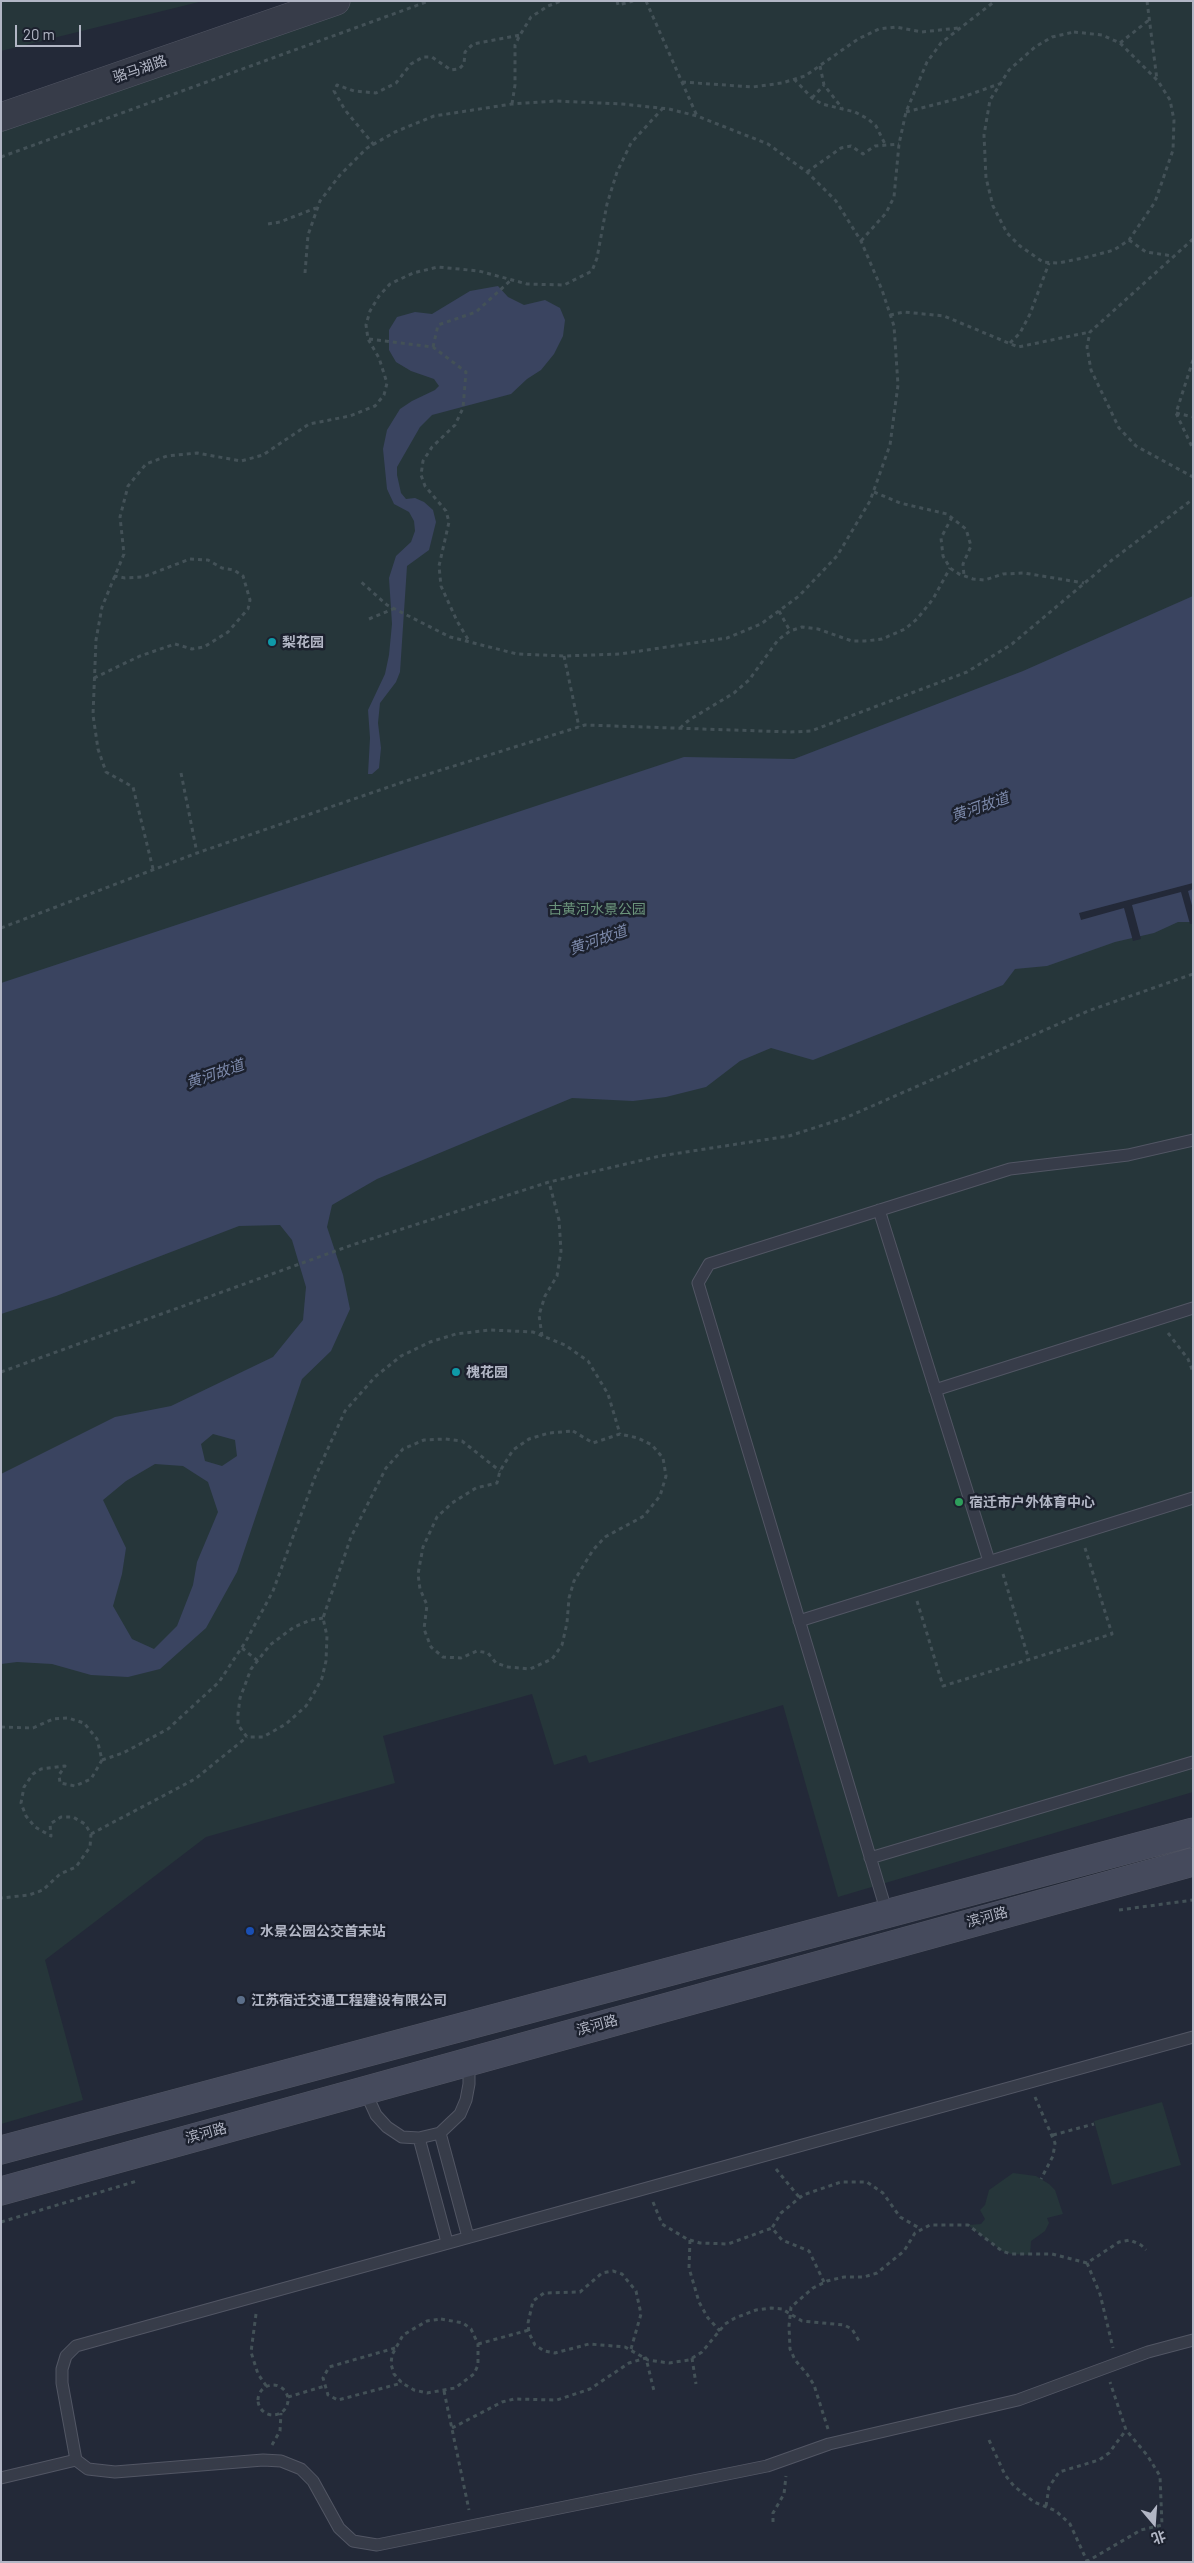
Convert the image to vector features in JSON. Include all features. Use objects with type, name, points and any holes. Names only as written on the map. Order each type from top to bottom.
[{"type":"main road","points":[[1,2150],[1193,1832]]},
{"type":"main road","name":"滨河路","points":[[1,2191],[1034,1904],[1193,1862]]},
{"type":"main road","points":[[1034,1904],[1193,1870]]},
{"type":"street","name":"骆马湖路","points":[[1,117],[336,1]]},
{"type":"lane","points":[[887,1914],[698,1283],[708,1264],[1010,1169],[1128,1155],[1193,1140]]},
{"type":"lane","points":[[879,1210],[935,1390],[994,1560]]},
{"type":"lane","points":[[935,1390],[1193,1308]]},
{"type":"lane","points":[[799,1620],[1193,1498]]},
{"type":"lane","points":[[870,1858],[1193,1762]]},
{"type":"lane","points":[[1193,2037],[76,2346],[66,2356],[62,2369],[76,2460],[88,2469],[116,2472],[269,2460],[281,2461],[301,2469],[313,2481],[339,2528],[353,2541],[376,2544],[767,2466],[832,2443],[1018,2400],[1148,2352],[1193,2340]]},
{"type":"lane","points":[[364,2090],[376,2115],[387,2128],[402,2137],[419,2138],[440,2133],[460,2114],[466,2100],[469,2084],[469,2061]]},
{"type":"lane","points":[[440,2133],[468,2237]]},
{"type":"lane","points":[[419,2138],[448,2242]]},
{"type":"lane","points":[[1,2478],[76,2460]]},
{"type":"path","points":[[1,157],[429,1]]},
{"type":"path","points":[[512,104],[516,45],[520,35],[531,17],[548,6],[561,1]]},
{"type":"path","points":[[617,1],[618,5],[633,1]]},
{"type":"path","points":[[646,1],[698,116]]},
{"type":"path","points":[[861,241],[886,213],[894,197],[899,144],[906,112],[927,62],[941,43],[995,1]]},
{"type":"path","points":[[1148,1],[1158,81]]},
{"type":"path","points":[[1120,43],[1150,20]]},
{"type":"path","points":[[682,82],[753,87],[782,83],[820,66],[858,39],[879,30],[896,27],[922,32],[958,28]]},
{"type":"path","points":[[1074,32],[1102,35],[1120,43],[1158,81],[1170,100],[1174,120],[1173,150],[1155,202],[1129,240],[1114,250],[1059,263],[1043,262],[1020,246],[1007,233],[993,206],[986,178],[984,135],[990,100],[1009,70],[1035,47],[1052,37],[1074,32]]},
{"type":"path","points":[[374,145],[345,110],[334,91],[337,85],[354,91],[376,93],[396,83],[411,64],[423,57],[432,57],[451,70],[459,69],[464,64],[465,52],[473,44],[520,35]]},
{"type":"path","points":[[820,66],[824,86],[843,108]]},
{"type":"path","points":[[794,79],[812,98],[822,104],[843,108],[868,119],[876,126],[886,144]]},
{"type":"path","points":[[906,112],[960,98],[1000,84]]},
{"type":"path","points":[[812,98],[824,86]]},
{"type":"path","points":[[305,273],[308,235],[317,208],[340,175],[374,145],[395,132],[434,116],[512,104],[555,102],[663,108],[698,116],[768,144],[807,172],[836,201],[861,241],[894,326],[898,385],[890,445],[870,501],[837,556],[799,596],[760,624],[727,638],[620,654],[564,656],[517,654],[450,637],[393,608],[359,580]]},
{"type":"path","points":[[153,870],[133,787],[106,772],[98,749],[93,715],[96,640],[102,607],[124,554],[120,517],[128,486],[146,464],[167,456],[197,453],[241,461],[263,455],[309,424],[350,416],[375,406],[384,395],[387,383],[379,358],[368,339],[366,325],[370,311],[379,296],[390,284],[413,273],[438,267],[479,271],[527,284],[564,285],[592,271],[597,258],[607,204],[617,172],[631,143],[663,108]]},
{"type":"path","points":[[807,172],[842,148],[851,146],[863,154],[875,146],[899,144]]},
{"type":"path","points":[[268,224],[280,222],[317,208]]},
{"type":"path","points":[[890,314],[923,313],[944,316],[1018,347],[1090,332],[1193,239]]},
{"type":"path","points":[[1129,240],[1146,252],[1174,256]]},
{"type":"path","points":[[1010,344],[1020,333],[1030,314],[1048,263]]},
{"type":"path","points":[[433,348],[438,325],[476,312],[511,279]]},
{"type":"path","points":[[1090,332],[1087,347],[1091,370],[1119,428],[1136,446],[1193,477]]},
{"type":"path","points":[[368,339],[433,348],[466,372],[463,408],[456,425],[432,447],[423,461],[421,475],[425,486],[446,511],[449,522],[440,566],[441,586],[450,608],[469,642]]},
{"type":"path","points":[[1193,360],[1176,413],[1193,449]]},
{"type":"path","points":[[1176,413],[1193,416]]},
{"type":"path","points":[[874,492],[900,503],[947,514],[966,529],[971,546],[964,564],[964,576]]},
{"type":"path","points":[[1,928],[197,853],[406,781],[585,725],[791,732],[811,731],[967,672],[1012,644],[1085,583],[1193,499]]},
{"type":"path","points":[[952,517],[941,538],[943,556],[950,568],[964,576],[985,580],[1003,574],[1024,573],[1085,583]]},
{"type":"path","points":[[93,678],[140,656],[175,644],[192,649],[204,647],[228,632],[248,609],[250,600],[243,576],[234,570],[222,568],[208,560],[190,559],[143,576],[125,578],[114,576]]},
{"type":"path","points":[[680,728],[689,720],[742,686],[778,640],[790,631],[802,627],[818,629],[852,641],[882,640],[904,629],[918,619],[933,599],[950,568]]},
{"type":"path","points":[[369,619],[393,608]]},
{"type":"path","points":[[778,611],[790,631]]},
{"type":"path","points":[[564,656],[579,727]]},
{"type":"path","points":[[181,773],[197,853]]},
{"type":"path","points":[[1,1372],[352,1245],[549,1182],[660,1156],[799,1133],[845,1118],[1088,1011],[1193,974]]},
{"type":"path","points":[[543,1336],[539,1315],[545,1296],[556,1276],[561,1251],[559,1220],[549,1182]]},
{"type":"path","points":[[1157,1319],[1188,1359],[1193,1372]]},
{"type":"path","points":[[1,1898],[29,1895],[43,1890],[60,1874],[76,1867],[87,1854],[91,1834],[85,1824],[72,1817],[61,1817],[50,1824],[50,1836],[35,1827],[26,1816],[21,1803],[24,1787],[33,1774],[41,1769],[65,1766],[59,1775],[60,1783],[75,1786],[91,1779],[102,1760],[123,1753],[168,1729],[219,1682],[242,1648],[273,1591],[315,1477],[345,1410],[376,1376],[401,1356],[430,1342],[456,1334],[490,1330],[533,1332],[565,1345],[588,1361],[608,1394],[620,1434]]},
{"type":"path","points":[[572,1432],[593,1443],[620,1434],[638,1438],[652,1444],[663,1458],[666,1476],[660,1496],[644,1516],[605,1537],[593,1550],[574,1581],[568,1598],[567,1623],[562,1645],[552,1659],[530,1670],[496,1663],[488,1653],[477,1651],[460,1658],[443,1657],[431,1647],[424,1629],[428,1605],[420,1588],[418,1574],[423,1548],[437,1517],[452,1503],[476,1488],[497,1483],[500,1471],[513,1450],[529,1439],[549,1433],[572,1432]]},
{"type":"path","points":[[91,1834],[195,1779],[247,1737],[263,1736],[286,1724],[306,1706],[322,1678],[326,1661],[327,1636],[323,1618],[351,1537],[386,1468],[403,1449],[424,1440],[445,1439],[462,1442],[500,1471]]},
{"type":"path","points":[[912,1586],[943,1686],[1112,1634],[1081,1533]]},
{"type":"path","points":[[994,1560],[1029,1660]]},
{"type":"path","points":[[247,1737],[238,1725],[238,1714],[240,1698],[251,1669],[270,1645],[294,1627],[311,1620],[323,1618]]},
{"type":"path","points":[[242,1648],[258,1661]]},
{"type":"path","points":[[1,1726],[33,1728],[54,1719],[68,1718],[84,1723],[97,1739],[102,1760]]},
{"type":"path","points":[[1028,2083],[1053,2134],[1055,2143],[1053,2156],[1041,2179]]},
{"type":"path","points":[[1053,2134],[1094,2124]]},
{"type":"path","points":[[771,2154],[776,2170],[799,2197]]},
{"type":"path","points":[[648,2188],[662,2224],[690,2240],[700,2243],[728,2244],[772,2228],[781,2213],[799,2197],[841,2182],[867,2182],[883,2193],[900,2217],[922,2229]]},
{"type":"path","points":[[832,2443],[822,2404],[814,2385],[808,2374],[795,2360],[790,2349],[791,2307],[813,2288],[824,2282],[844,2277],[864,2277],[877,2273],[904,2251],[915,2232],[930,2225],[968,2225],[1002,2251],[1011,2254],[1052,2254],[1088,2263],[1119,2242],[1130,2240],[1141,2245],[1146,2250]]},
{"type":"path","points":[[772,2228],[782,2240],[809,2251],[824,2282]]},
{"type":"path","points":[[690,2240],[689,2268],[699,2302],[708,2318],[720,2330]]},
{"type":"path","points":[[989,2440],[1005,2475],[1014,2486],[1025,2496],[1060,2514],[1070,2524],[1087,2562],[1141,2530],[1162,2525],[1160,2476],[1155,2466],[1126,2430],[1110,2366],[1106,2317],[1088,2263]]},
{"type":"path","points":[[631,2349],[641,2314],[636,2291],[622,2274],[613,2271],[602,2274],[580,2292],[544,2293],[533,2301],[528,2330],[535,2345],[544,2352],[555,2353],[589,2344],[631,2349],[646,2358],[669,2363],[692,2358],[702,2352],[720,2330],[735,2318],[756,2310],[782,2309],[802,2321],[844,2325],[852,2329],[859,2341]]},
{"type":"path","points":[[261,2294],[253,2327],[251,2352],[258,2374],[267,2386]]},
{"type":"path","points":[[441,2319],[464,2323],[471,2329],[478,2344],[479,2356],[474,2374],[467,2381],[444,2391],[427,2392],[402,2383],[394,2374],[391,2364],[395,2348],[403,2335],[427,2321],[441,2319]]},
{"type":"path","points":[[478,2344],[528,2330]]},
{"type":"path","points":[[395,2348],[329,2367],[323,2378],[328,2395],[338,2400],[402,2383]]},
{"type":"path","points":[[646,2358],[654,2391]]},
{"type":"path","points":[[452,2428],[502,2402],[514,2399],[557,2400],[590,2390],[629,2363],[646,2358]]},
{"type":"path","points":[[692,2358],[696,2384]]},
{"type":"path","points":[[267,2386],[279,2386],[288,2397],[288,2405],[281,2413],[272,2415],[261,2409],[259,2395],[267,2386]]},
{"type":"path","points":[[288,2397],[325,2386]]},
{"type":"path","points":[[444,2391],[472,2526]]},
{"type":"path","points":[[269,2460],[273,2442],[280,2431],[281,2413]]},
{"type":"path","points":[[1046,2506],[1049,2487],[1059,2472],[1098,2460],[1109,2453],[1126,2430]]},
{"type":"path","points":[[774,2522],[773,2513],[775,2505],[786,2486],[783,2460]]},
{"type":"green space","points":[[1,1],[203,1],[1,51]]},
{"type":"green space","name":"古黄河水景公园","points":[[338,1],[1193,1],[1193,1792],[838,1897],[783,1705],[589,1763],[586,1755],[554,1765],[532,1694],[383,1736],[395,1783],[206,1837],[45,1960],[83,2100],[1,2124],[1,123]]},
{"type":"green space","points":[[1162,2102],[1181,2165],[1112,2185],[1094,2121]]},
{"type":"green space","points":[[1013,2173],[1036,2176],[1049,2184],[1055,2190],[1063,2214],[1047,2218],[1049,2223],[1045,2231],[1031,2241],[1030,2255],[1011,2254],[1002,2251],[968,2225],[981,2224],[985,2219],[980,2210],[985,2205],[989,2190]]},
{"type":"water","points":[[498,286],[508,297],[524,305],[545,300],[560,308],[565,320],[563,336],[554,354],[541,370],[527,379],[511,394],[432,415],[420,427],[397,467],[401,493],[406,499],[415,498],[424,502],[433,510],[436,522],[429,550],[407,566],[400,672],[396,682],[380,703],[378,723],[381,748],[379,768],[372,774],[368,774],[370,738],[368,710],[385,674],[389,655],[392,624],[389,578],[396,556],[411,542],[415,531],[414,521],[409,512],[394,504],[387,489],[383,449],[387,430],[400,409],[439,386],[434,379],[411,371],[396,362],[389,350],[389,330],[397,317],[415,312],[432,314],[470,291]]},
{"type":"water","name":"黄河故道","points":[[1193,596],[1193,922],[1178,922],[1154,933],[1115,942],[1047,966],[1015,969],[1003,985],[813,1060],[771,1048],[740,1061],[706,1087],[666,1097],[633,1101],[572,1098],[377,1179],[332,1205],[327,1227],[343,1275],[350,1309],[331,1351],[302,1379],[237,1572],[206,1628],[160,1669],[128,1677],[91,1675],[52,1664],[17,1662],[1,1664],[1,1474],[115,1417],[171,1406],[273,1357],[303,1320],[306,1287],[292,1240],[280,1225],[239,1226],[56,1296],[1,1314],[1,983],[684,757],[794,759],[1023,671]],"holes":[[[213,1434],[235,1440],[237,1456],[222,1466],[205,1461],[201,1444]],[[155,1464],[183,1466],[208,1482],[218,1512],[197,1562],[193,1585],[177,1626],[154,1649],[132,1639],[113,1606],[122,1574],[126,1548],[103,1500],[126,1481]]]},
{"type":"pier","points":[[1193,883],[1193,889],[1188,891],[1193,909],[1193,924],[1190,924],[1181,892],[1132,905],[1141,939],[1133,941],[1124,908],[1081,920],[1079,913]]},
{"type":"place","name":"梨花园","points":[[272,642]]},
{"type":"place","name":"槐花园","points":[[456,1372]]},
{"type":"place","name":"宿迁市户外体育中心","points":[[959,1502]]},
{"type":"place","name":"水景公园公交首末站","points":[[250,1931]]},
{"type":"place","name":"江苏宿迁交通工程建设有限公司","points":[[241,2000]]}]
